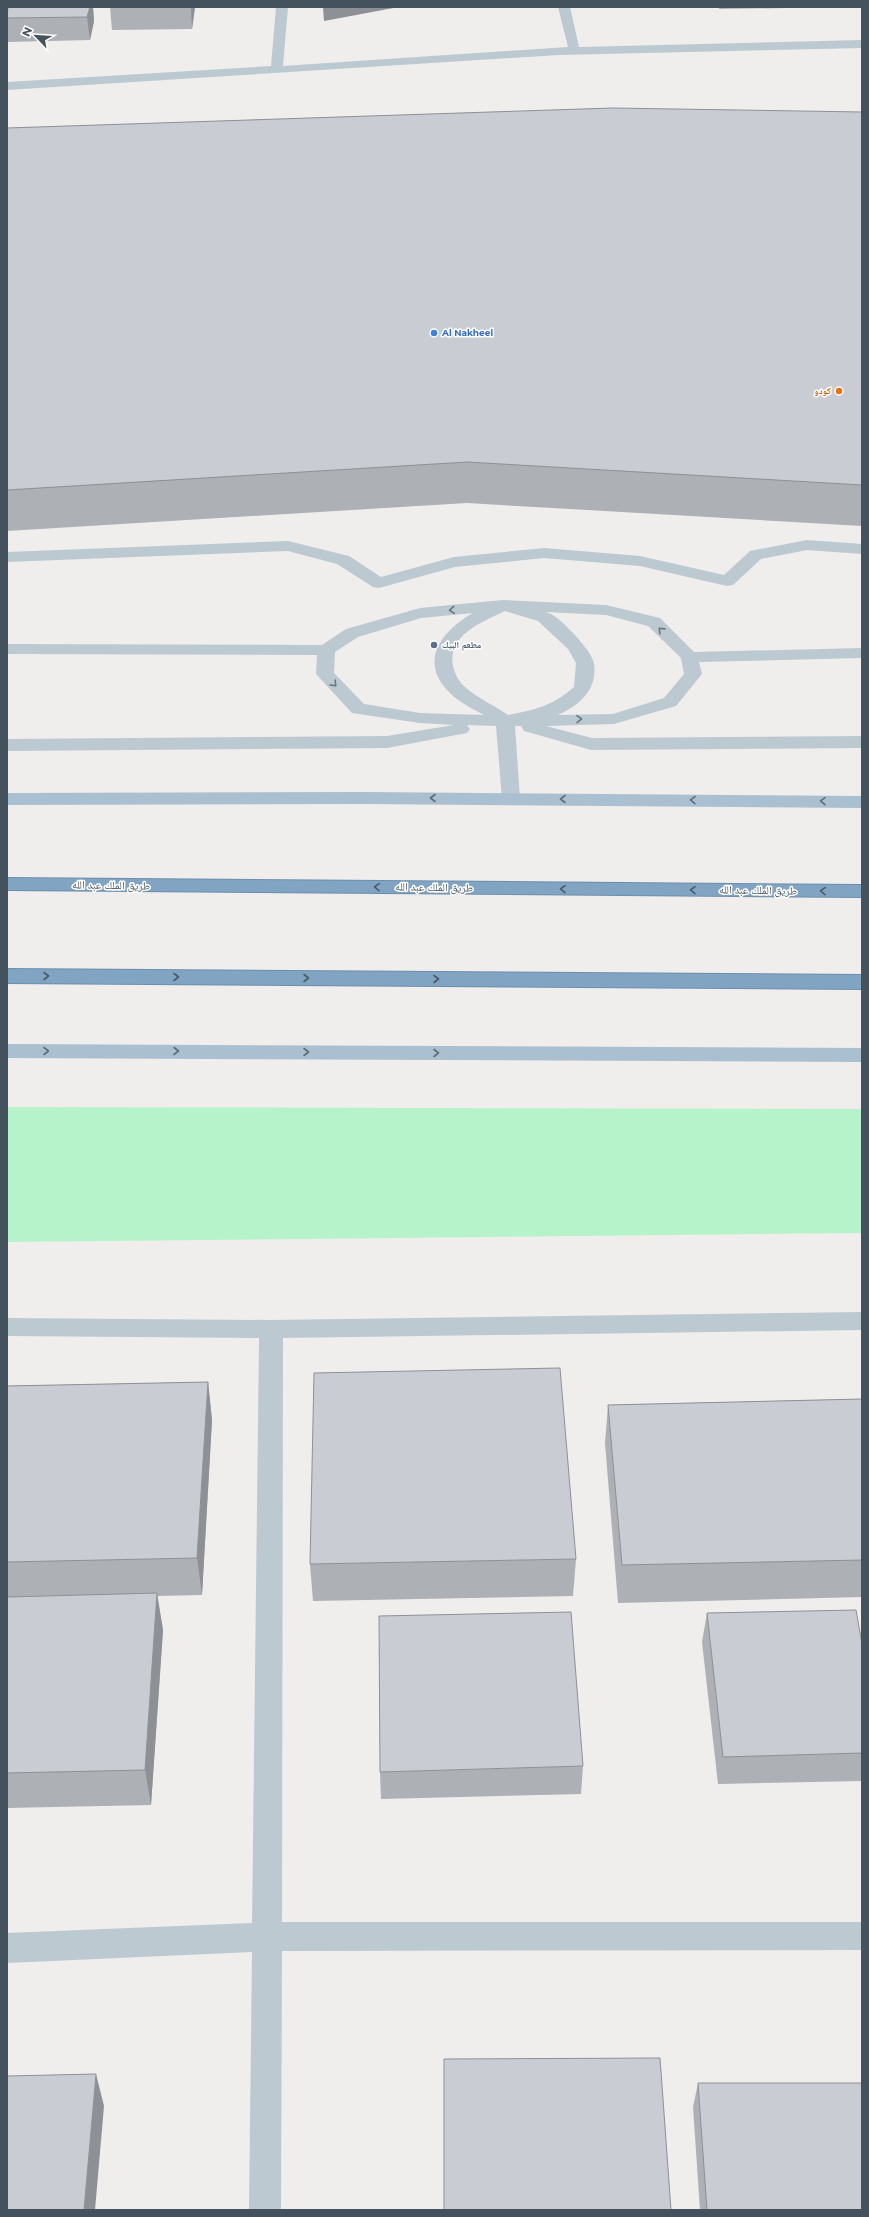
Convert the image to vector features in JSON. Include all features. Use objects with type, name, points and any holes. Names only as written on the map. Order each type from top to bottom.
[{"type":"highway","name":"طريق الملك عبد الله","points":[[7,884],[862,891]]},
{"type":"highway","points":[[7,976],[862,982]]},
{"type":"main road","points":[[7,799],[511,799],[862,802]]},
{"type":"main road","points":[[7,1051],[862,1055]]},
{"type":"street","points":[[277,70],[282,7]]},
{"type":"street","points":[[564,7],[574,50]]},
{"type":"street","points":[[7,86],[574,50],[862,44]]},
{"type":"street","points":[[7,557],[288,546],[343,560],[378,583],[454,562],[544,553],[640,561],[727,581],[756,555],[807,545],[862,549]]},
{"type":"street","points":[[7,649],[326,650],[352,633],[420,612],[503,605],[606,610],[654,622],[689,657],[693,674],[670,702],[614,719],[505,721],[420,718],[358,709],[325,674],[326,650]]},
{"type":"street","points":[[7,745],[387,742],[505,721],[550,713],[568,704],[583,688],[585,663],[575,646],[560,630],[544,617],[503,605],[460,628],[446,644],[441,661],[448,678],[463,695],[487,707],[505,721],[590,744],[862,742]]},
{"type":"street","points":[[689,657],[862,653]]},
{"type":"street","points":[[505,721],[511,799]]},
{"type":"street","points":[[7,1327],[271,1329],[862,1321]]},
{"type":"street","points":[[265,2210],[271,1329]]},
{"type":"street","points":[[7,1948],[267,1937],[862,1936]]},
{"type":"green space","points":[[7,1107],[862,1109],[862,1233],[7,1242]]},
{"type":"building","points":[[8,7],[90,7],[87,17],[7,18]]},
{"type":"building","name":"Al Nakheel","points":[[612,108],[862,112],[862,485],[467,462],[7,490],[7,128]]},
{"type":"building","points":[[560,1368],[576,1559],[310,1564],[314,1373]]},
{"type":"building","points":[[208,1382],[197,1558],[7,1562],[7,1386]]},
{"type":"building","points":[[862,1399],[862,1560],[622,1565],[608,1405]]},
{"type":"building","points":[[157,1593],[145,1770],[7,1773],[7,1597]]},
{"type":"building","points":[[856,1610],[862,1644],[862,1753],[723,1757],[707,1613]]},
{"type":"building","points":[[571,1612],[583,1766],[380,1772],[379,1616]]},
{"type":"building","points":[[660,2058],[671,2210],[444,2210],[444,2059]]},
{"type":"building","points":[[96,2074],[84,2210],[7,2210],[7,2076]]},
{"type":"building","points":[[698,2083],[862,2083],[862,2210],[707,2210]]},
{"type":"place","name":"Al Nakheel","points":[[434,333]]},
{"type":"place","name":"كودو","points":[[839,391]]},
{"type":"place","name":"مطعم البيك","points":[[434,645]]}]
